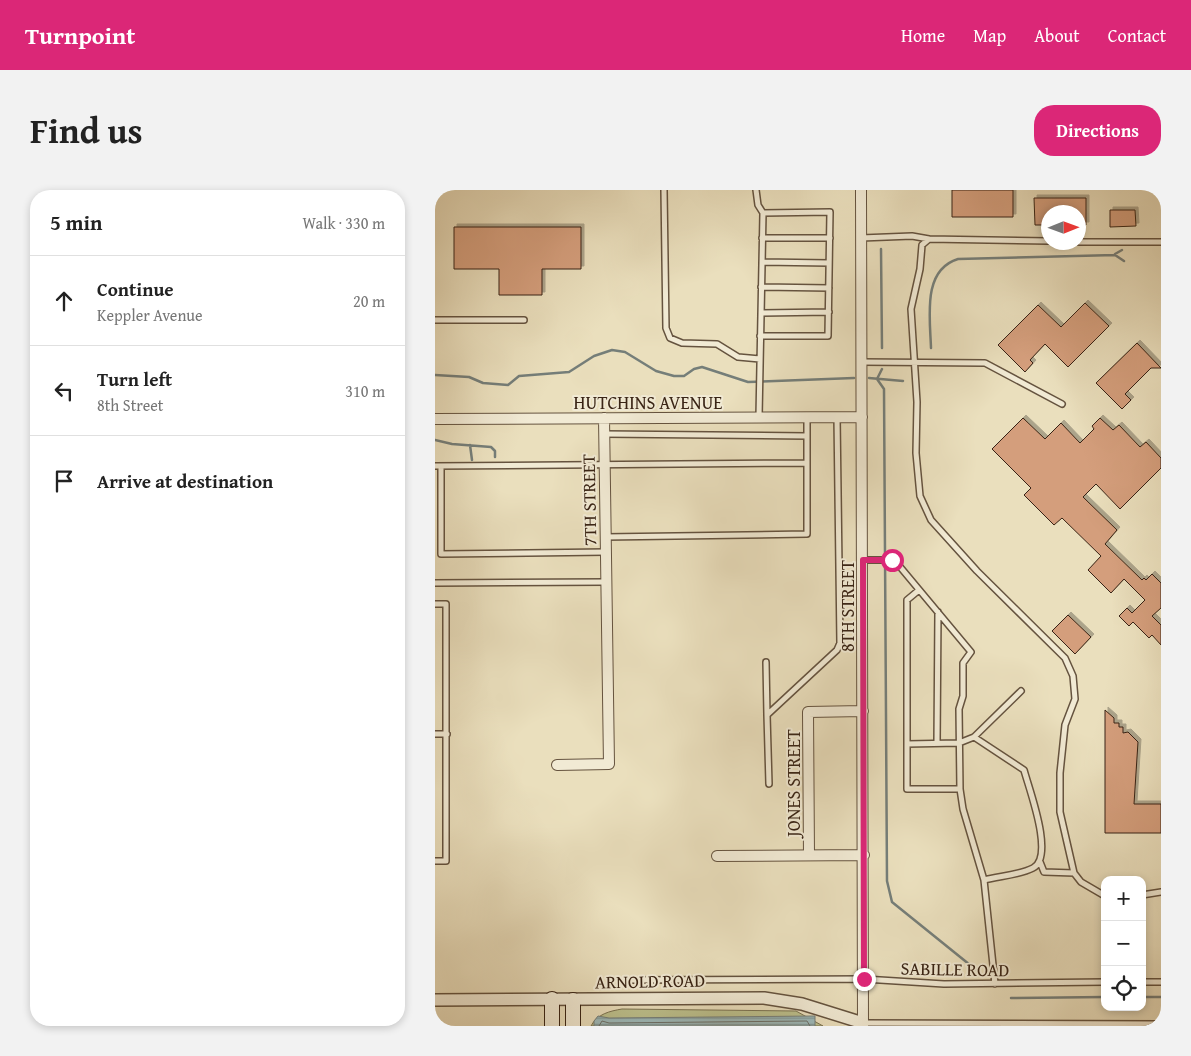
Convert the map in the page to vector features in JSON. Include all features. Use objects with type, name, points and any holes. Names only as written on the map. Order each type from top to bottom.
[{"type":"main road","points":[[552,999],[552,1026]]},
{"type":"main road","points":[[573,1000],[573,1026]]},
{"type":"street","name":"8TH STREET","points":[[861,190],[863,1024]]},
{"type":"street","name":"HUTCHINS AVENUE","points":[[435,419],[862,417]]},
{"type":"street","name":"7TH STREET","points":[[557,765],[609,764],[604,418]]},
{"type":"street","name":"JONES STREET","points":[[809,855],[808,712],[863,711]]},
{"type":"street","points":[[717,856],[864,854]]},
{"type":"street","name":"ARNOLD ROAD","points":[[435,1000],[764,998],[802,1004],[863,1024]]},
{"type":"lane","points":[[664,190],[666,328],[670,338],[682,343],[717,344],[738,357],[760,359]]},
{"type":"lane","points":[[756,190],[758,205],[763,213],[759,418]]},
{"type":"lane","points":[[761,336],[828,336],[829,312],[830,212],[763,213]]},
{"type":"lane","points":[[861,238],[912,236],[929,239],[1041,241]]},
{"type":"lane","points":[[762,238],[829,238]]},
{"type":"lane","points":[[929,239],[922,245],[920,269],[911,309],[917,402],[917,461],[920,496],[931,520],[977,571],[1065,658],[1073,676],[1075,699],[1065,725],[1060,773],[1060,812],[1075,874],[1081,882],[1101,894]]},
{"type":"lane","points":[[1086,242],[1161,242]]},
{"type":"lane","points":[[762,262],[829,263]]},
{"type":"lane","points":[[761,287],[829,288]]},
{"type":"lane","points":[[761,313],[829,312]]},
{"type":"lane","points":[[435,320],[524,320]]},
{"type":"lane","points":[[862,362],[985,363],[1062,404]]},
{"type":"lane","points":[[605,537],[807,534],[807,417]]},
{"type":"lane","points":[[767,715],[837,650],[839,643],[837,417]]},
{"type":"lane","points":[[604,434],[807,436]]},
{"type":"lane","points":[[606,552],[441,554],[438,466],[807,463]]},
{"type":"lane","points":[[863,560],[889,560],[896,562],[971,652],[963,662],[963,696],[959,709],[960,789],[963,809],[984,880],[995,984]]},
{"type":"lane","points":[[435,583],[606,582]]},
{"type":"lane","points":[[919,590],[907,600],[907,789],[960,789]]},
{"type":"lane","points":[[435,604],[446,604],[447,734],[446,861],[435,861]]},
{"type":"lane","points":[[937,612],[937,743]]},
{"type":"lane","points":[[766,662],[769,784]]},
{"type":"lane","points":[[907,744],[959,743],[974,737],[1021,691]]},
{"type":"lane","points":[[435,734],[447,734]]},
{"type":"lane","points":[[974,737],[1024,770],[1043,840],[1044,852],[1040,862],[1033,868],[984,880]]},
{"type":"lane","points":[[1040,862],[1045,872],[1075,874]]},
{"type":"lane","points":[[1146,894],[1161,892]]},
{"type":"lane","name":"SABILLE ROAD","points":[[625,980],[864,979],[944,984],[1101,982]]},
{"type":"lane","points":[[1146,982],[1161,982]]},
{"type":"lane","points":[[863,1024],[1161,1024]]},
{"type":"green space","points":[[622,1009],[796,1011],[823,1026],[591,1026],[600,1016]]},
{"type":"water","points":[[598,1016],[609,1018],[815,1016],[815,1026],[594,1026],[594,1021]]},
{"type":"building","points":[[952,190],[1013,190],[1013,217],[952,217]]},
{"type":"building","points":[[1034,198],[1086,198],[1086,205],[1041,205],[1041,225],[1035,225]]},
{"type":"building","points":[[1110,210],[1135,210],[1136,226],[1110,227]]},
{"type":"building","points":[[454,227],[581,227],[581,269],[542,269],[542,295],[499,295],[499,269],[454,269]]},
{"type":"building","points":[[1085,303],[1109,326],[1068,367],[1045,344],[1030,360],[1033,363],[1025,372],[998,345],[1038,305],[1061,327]]},
{"type":"building","points":[[1137,343],[1161,368],[1151,368],[1125,394],[1131,400],[1122,409],[1096,383]]},
{"type":"building","points":[[1023,418],[1045,439],[1061,423],[1080,443],[1094,429],[1092,426],[1100,418],[1113,430],[1119,425],[1140,447],[1146,442],[1161,458],[1161,468],[1120,509],[1096,484],[1083,497],[1117,530],[1105,544],[1142,580],[1144,578],[1146,580],[1152,574],[1161,583],[1161,608],[1152,616],[1161,625],[1161,645],[1152,635],[1149,638],[1133,622],[1129,626],[1119,616],[1127,608],[1132,613],[1145,600],[1124,579],[1111,593],[1088,570],[1101,556],[1062,518],[1054,525],[1024,495],[1031,488],[992,449]]},
{"type":"building","points":[[1068,615],[1091,637],[1075,654],[1052,631]]},
{"type":"building","points":[[1105,710],[1114,718],[1114,723],[1119,723],[1119,727],[1123,727],[1123,733],[1128,732],[1138,742],[1134,804],[1161,804],[1161,833],[1105,833]]},
{"type":"waterway","points":[[881,249],[882,348]]},
{"type":"waterway","points":[[1115,254],[1122,250]]},
{"type":"waterway","points":[[931,348],[930,309],[933,284],[938,273],[946,265],[958,259],[1115,255],[1124,261]]},
{"type":"waterway","points":[[435,375],[469,377],[483,383],[508,385],[519,376],[569,372],[594,356],[612,350],[625,352],[656,371],[674,376],[684,376],[694,369],[702,367],[748,382],[854,378]]},
{"type":"waterway","points":[[877,379],[882,369]]},
{"type":"waterway","points":[[869,378],[903,381]]},
{"type":"waterway","points":[[877,379],[884,389],[887,881],[892,902],[980,973]]},
{"type":"waterway","points":[[435,440],[452,444],[491,447],[495,451],[495,457]]},
{"type":"waterway","points":[[470,445],[472,460]]},
{"type":"waterway","points":[[1011,998],[1101,997]]},
{"type":"waterway","points":[[1146,997],[1161,997]]},
{"type":"route","points":[[864,979],[863,560],[892,560]]}]
